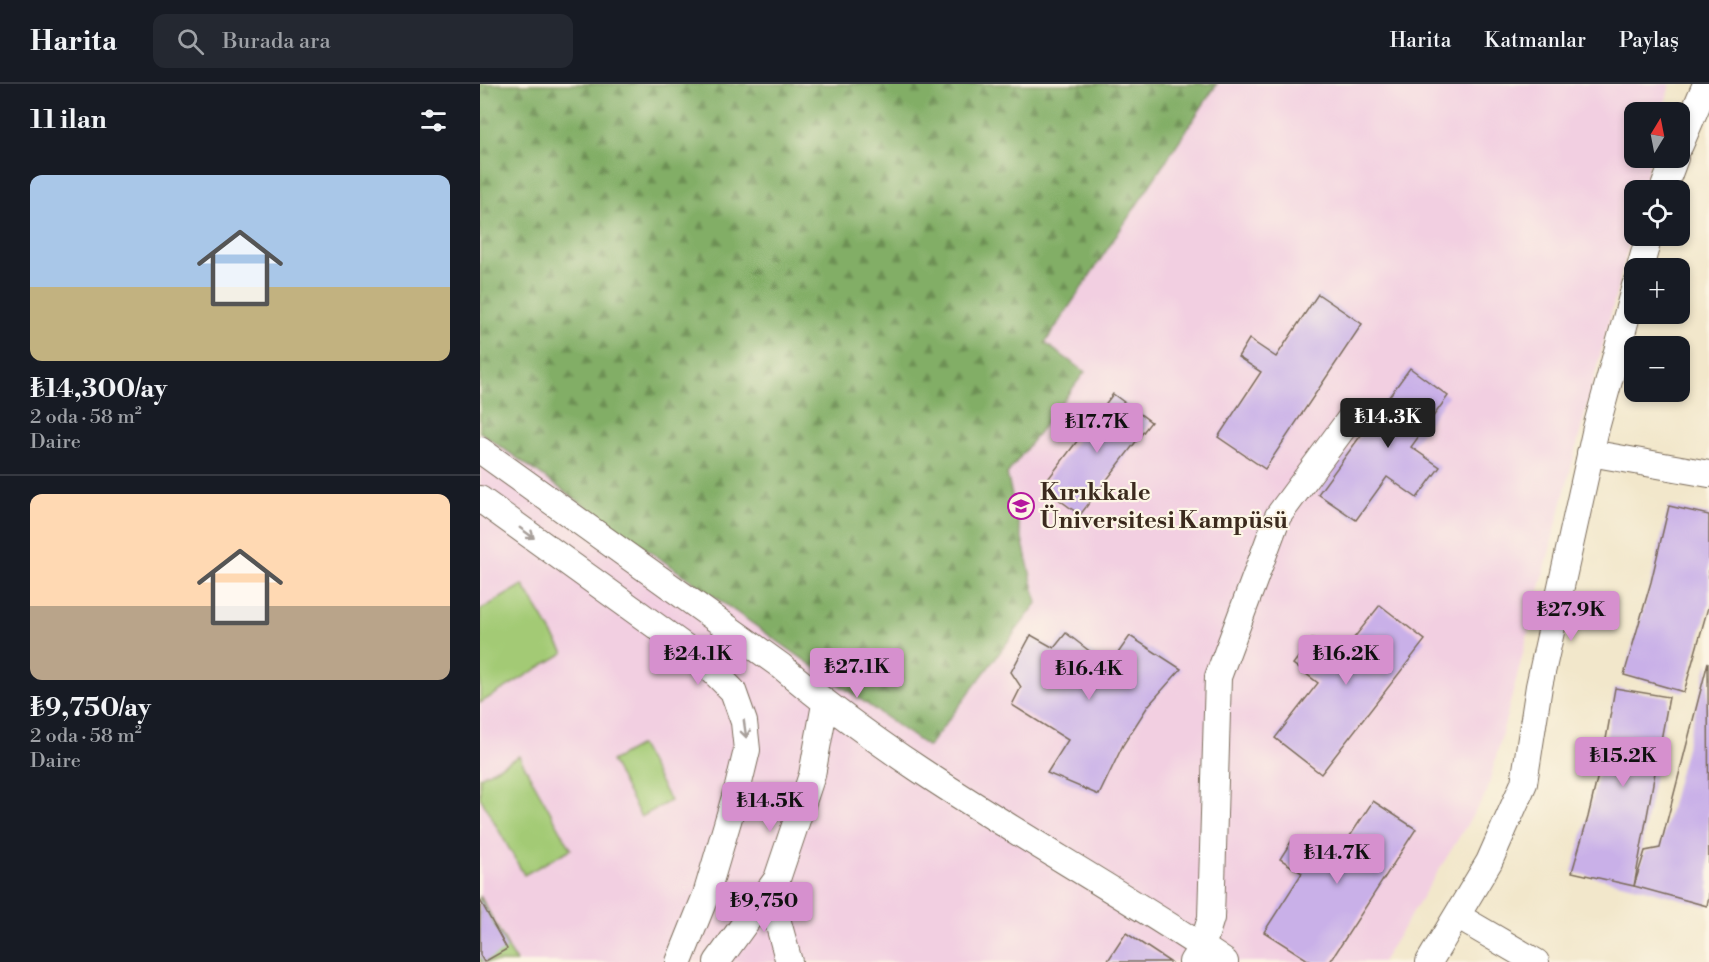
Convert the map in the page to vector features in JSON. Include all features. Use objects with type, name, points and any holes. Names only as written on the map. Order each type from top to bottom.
[{"type":"street","points":[[1690,130],[1700,114],[1706,84]]},
{"type":"street","points":[[1429,962],[1489,862],[1524,783],[1539,686],[1590,453],[1625,324]]},
{"type":"street","points":[[1197,954],[1210,918],[1218,677],[1278,516],[1352,416]]},
{"type":"street","points":[[1590,453],[1709,474]]},
{"type":"street","points":[[483,459],[781,666],[825,704],[942,784],[1197,954],[1225,962]]},
{"type":"street","points":[[480,499],[699,657],[733,692],[744,722],[747,750],[706,895],[679,962]]},
{"type":"street","points":[[789,962],[776,915],[777,879],[812,775],[825,704]]},
{"type":"street","points":[[717,962],[777,879]]},
{"type":"street","points":[[1457,916],[1536,962]]},
{"type":"shaded area","name":"Kırıkkale Üniversitesi Kampüsü","points":[[480,84],[1670,84],[1666,102],[1624,102],[1624,168],[1648,168],[1646,180],[1624,180],[1624,246],[1629,246],[1487,792],[1382,962],[480,962]]},
{"type":"green space","points":[[480,84],[1217,84],[1045,343],[1085,372],[1007,474],[1037,603],[928,747],[480,432]]},
{"type":"green space","points":[[523,585],[564,653],[480,703],[480,610]]},
{"type":"green space","points":[[640,745],[670,801],[641,817],[611,761]]},
{"type":"green space","points":[[519,756],[571,849],[524,875],[480,797],[480,777]]},
{"type":"green space","points":[[480,896],[516,962],[480,962]]},
{"type":"building","points":[[1318,294],[1362,324],[1265,469],[1218,437],[1261,372],[1238,357],[1249,339],[1276,357]]},
{"type":"building","points":[[1410,368],[1448,396],[1411,447],[1440,467],[1417,498],[1387,477],[1356,520],[1318,494]]},
{"type":"building","points":[[1113,394],[1151,422],[1080,515],[1042,487]]},
{"type":"building","points":[[1669,506],[1709,515],[1709,604],[1684,692],[1624,675],[1651,582]]},
{"type":"building","points":[[1380,605],[1425,640],[1321,774],[1275,738],[1318,683],[1293,664],[1312,639],[1346,648]]},
{"type":"building","points":[[1066,633],[1109,666],[1130,636],[1181,669],[1148,706],[1123,745],[1099,795],[1047,773],[1068,740],[1012,705],[1021,687],[1011,672],[1031,635],[1054,648]]},
{"type":"building","points":[[1708,662],[1709,896],[1707,906],[1634,886],[1645,851],[1660,848]]},
{"type":"building","points":[[1615,688],[1669,697],[1634,886],[1572,872],[1605,745]]},
{"type":"building","points":[[1373,801],[1416,829],[1330,962],[1311,962],[1264,932],[1302,873],[1280,859],[1294,837],[1333,862]]},
{"type":"building","points":[[480,900],[507,949],[484,962],[480,955]]},
{"type":"building","points":[[1126,933],[1170,962],[1107,962]]},
{"type":"place","name":"Kırıkkale Üniversitesi Kampüsü","points":[[1021,506]]}]
